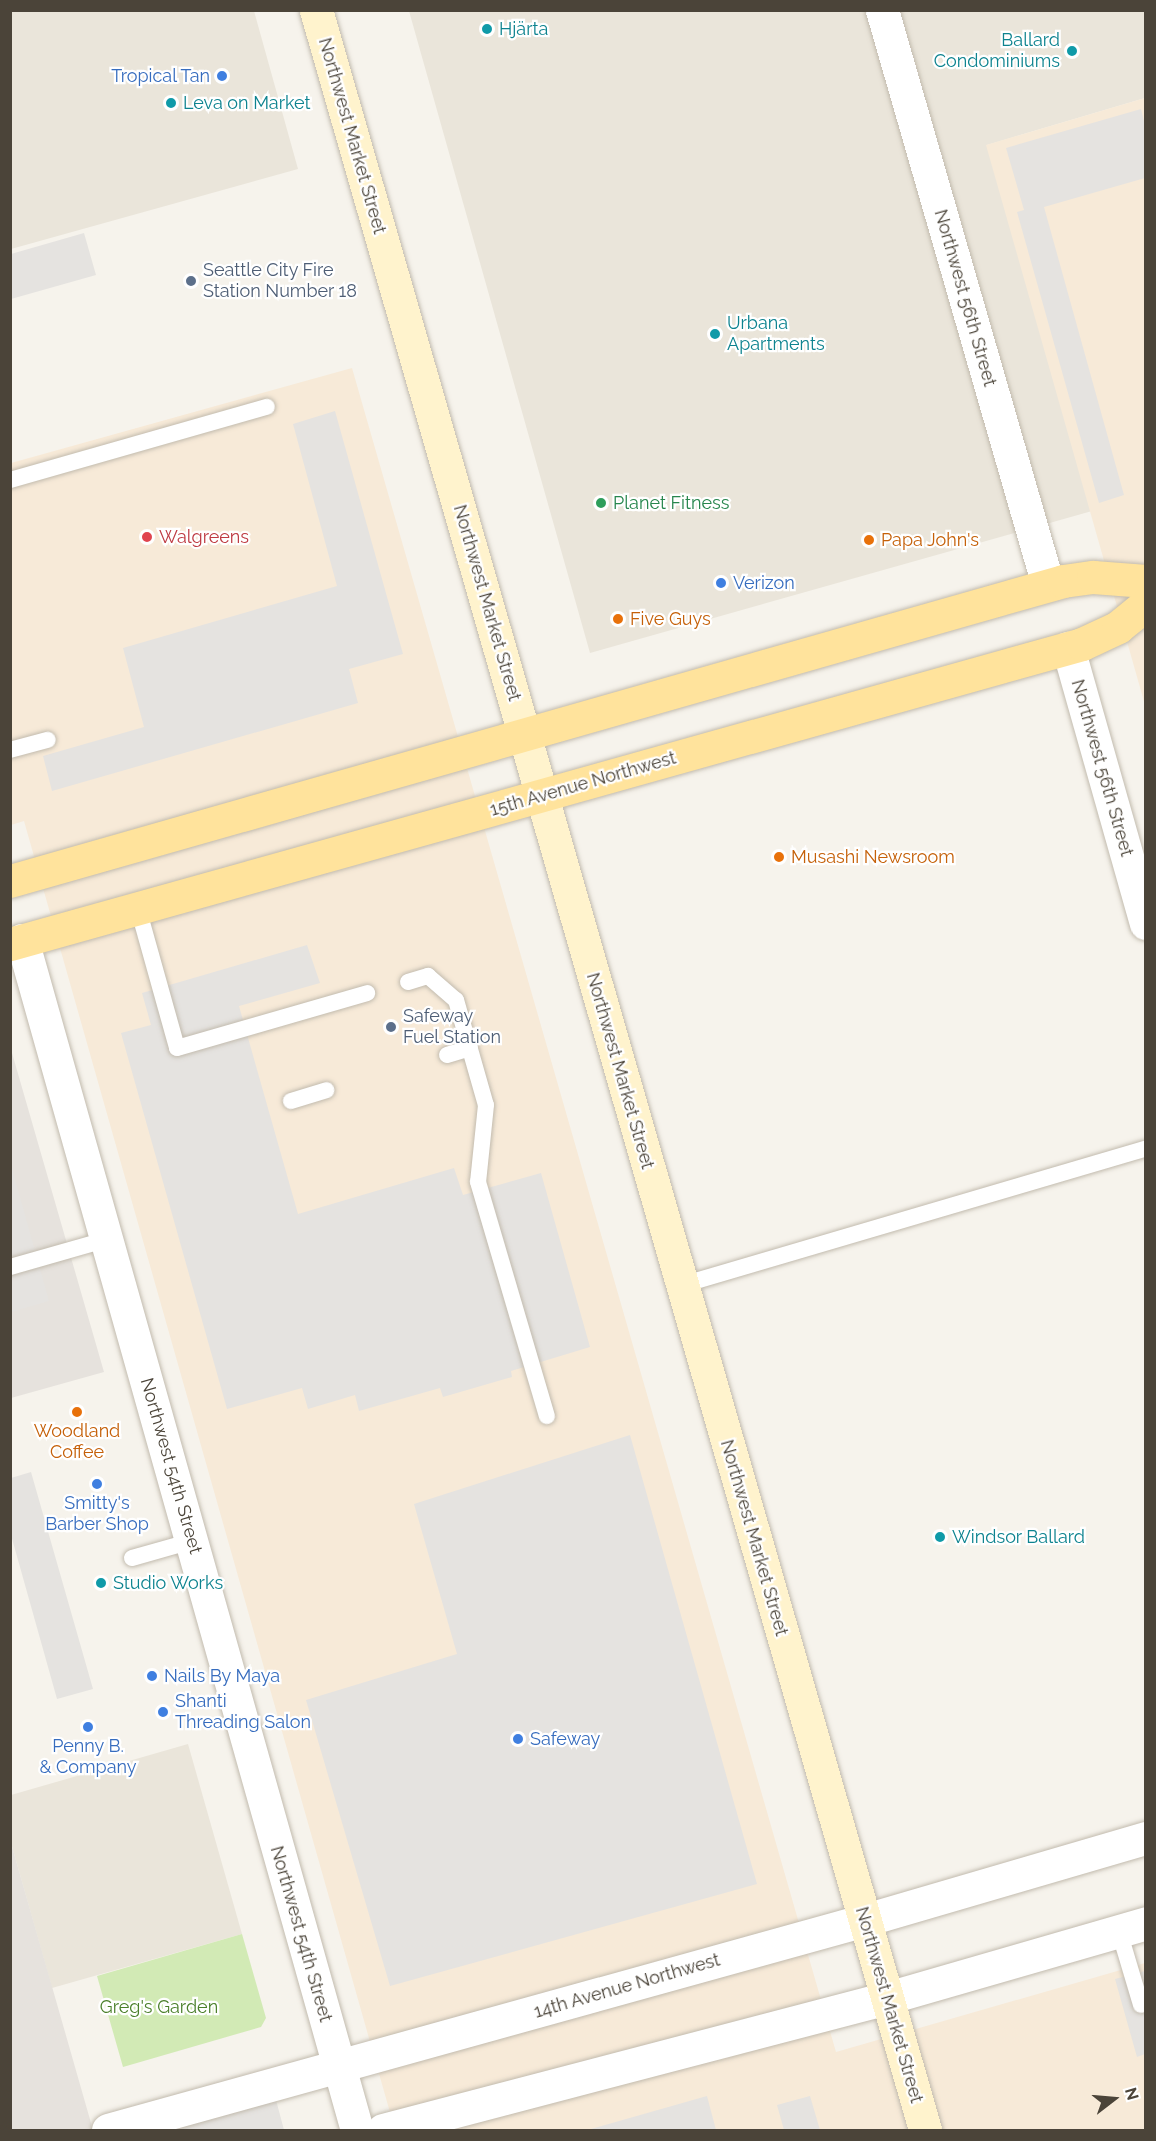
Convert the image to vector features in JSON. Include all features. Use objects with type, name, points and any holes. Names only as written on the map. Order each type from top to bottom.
[{"type":"main road","name":"Northwest Market Street","points":[[316,10],[925,2130]]},
{"type":"main road","points":[[10,881],[1048,585],[1093,577],[1146,581]]},
{"type":"main road","name":"15th Avenue Northwest","points":[[16,942],[1068,648],[1102,637],[1146,604]]},
{"type":"street","name":"Northwest 56th Street","points":[[882,10],[1048,585]]},
{"type":"street","name":"Northwest 56th Street","points":[[1068,648],[1146,923]]},
{"type":"street","name":"Northwest 54th Street","points":[[16,942],[108,1239],[357,2130]]},
{"type":"street","name":"14th Avenue Northwest","points":[[108,2130],[865,1920],[1146,1838]]},
{"type":"street","points":[[383,2130],[887,1998],[1132,1927]]},
{"type":"lane","points":[[10,480],[267,407]]},
{"type":"lane","points":[[10,750],[48,740]]},
{"type":"lane","points":[[138,908],[177,1048],[367,993]]},
{"type":"lane","points":[[408,982],[428,976],[456,1000],[486,1105],[478,1182],[547,1416]]},
{"type":"lane","points":[[447,1055],[470,1048]]},
{"type":"lane","points":[[291,1101],[326,1090]]},
{"type":"lane","points":[[682,1285],[1146,1148]]},
{"type":"lane","points":[[10,1267],[108,1239]]},
{"type":"lane","points":[[132,1558],[192,1541]]},
{"type":"lane","points":[[1132,1927],[1141,2005]]},
{"type":"shaded area","points":[[11,10],[254,11],[298,169],[11,249]]},
{"type":"shaded area","name":"Urbana Apartments","points":[[409,11],[1145,11],[1145,98],[987,145],[1092,511],[590,653]]},
{"type":"shaded area","points":[[1145,98],[1145,705],[986,145]]},
{"type":"shaded area","points":[[1141,109],[1145,125],[1145,178],[1044,207],[1124,495],[1099,503],[1017,212],[1024,210],[1006,148]]},
{"type":"shaded area","points":[[84,233],[96,275],[11,299],[11,254]]},
{"type":"shaded area","points":[[352,368],[836,2052],[1145,1963],[1145,2130],[395,2130],[24,821],[11,825],[11,463]]},
{"type":"shaded area","points":[[335,411],[403,654],[349,669],[358,703],[52,791],[43,756],[144,727],[123,648],[337,586],[293,424]]},
{"type":"shaded area","points":[[307,945],[320,983],[239,1006],[298,1214],[454,1168],[463,1195],[541,1173],[590,1347],[511,1371],[512,1377],[443,1397],[440,1388],[359,1411],[355,1395],[308,1409],[302,1388],[227,1409],[121,1033],[151,1025],[142,993]]},
{"type":"shaded area","points":[[10,1046],[104,1372],[11,1398],[10,1398]]},
{"type":"shaded area","points":[[10,1161],[49,1301],[11,1312],[10,1312]]},
{"type":"shaded area","name":"Safeway","points":[[630,1435],[757,1884],[390,1986],[306,1700],[457,1654],[414,1504]]},
{"type":"shaded area","points":[[31,1472],[93,1689],[57,1699],[11,1535],[11,1478]]},
{"type":"shaded area","points":[[188,1744],[242,1934],[52,1988],[11,1843],[11,1795]]},
{"type":"shaded area","points":[[11,1843],[93,2130],[11,2130]]},
{"type":"shaded area","points":[[1145,1971],[1145,2054],[1137,2057],[1115,1979]]},
{"type":"shaded area","points":[[272,2085],[284,2130],[108,2130]]},
{"type":"shaded area","points":[[707,2096],[716,2130],[584,2130],[591,2129]]},
{"type":"shaded area","points":[[810,2096],[820,2130],[784,2130],[777,2105]]},
{"type":"green space","name":"Greg's Garden","points":[[242,1934],[266,2018],[261,2027],[123,2067],[97,1976]]},
{"type":"place","name":"Hjärta","points":[[487,29]]},
{"type":"place","name":"Ballard Condominiums","points":[[1072,51]]},
{"type":"place","name":"Tropical Tan","points":[[222,76]]},
{"type":"place","name":"Leva on Market","points":[[171,103]]},
{"type":"place","name":"Seattle City Fire Station Number 18","points":[[191,281]]},
{"type":"place","name":"Urbana Apartments","points":[[715,334]]},
{"type":"place","name":"Planet Fitness","points":[[601,503]]},
{"type":"place","name":"Walgreens","points":[[147,537]]},
{"type":"place","name":"Papa John's","points":[[869,540]]},
{"type":"place","name":"Verizon","points":[[721,583]]},
{"type":"place","name":"Five Guys","points":[[618,619]]},
{"type":"place","name":"Musashi Newsroom","points":[[779,857]]},
{"type":"place","name":"Safeway Fuel Station","points":[[391,1027]]},
{"type":"place","name":"Woodland Coffee","points":[[77,1412]]},
{"type":"place","name":"Smitty's Barber Shop","points":[[97,1484]]},
{"type":"place","name":"Windsor Ballard","points":[[940,1537]]},
{"type":"place","name":"Studio Works","points":[[101,1583]]},
{"type":"place","name":"Nails By Maya","points":[[152,1676]]},
{"type":"place","name":"Shanti Threading Salon","points":[[163,1712]]},
{"type":"place","name":"Penny B. & Company","points":[[88,1727]]},
{"type":"place","name":"Safeway","points":[[518,1739]]}]
